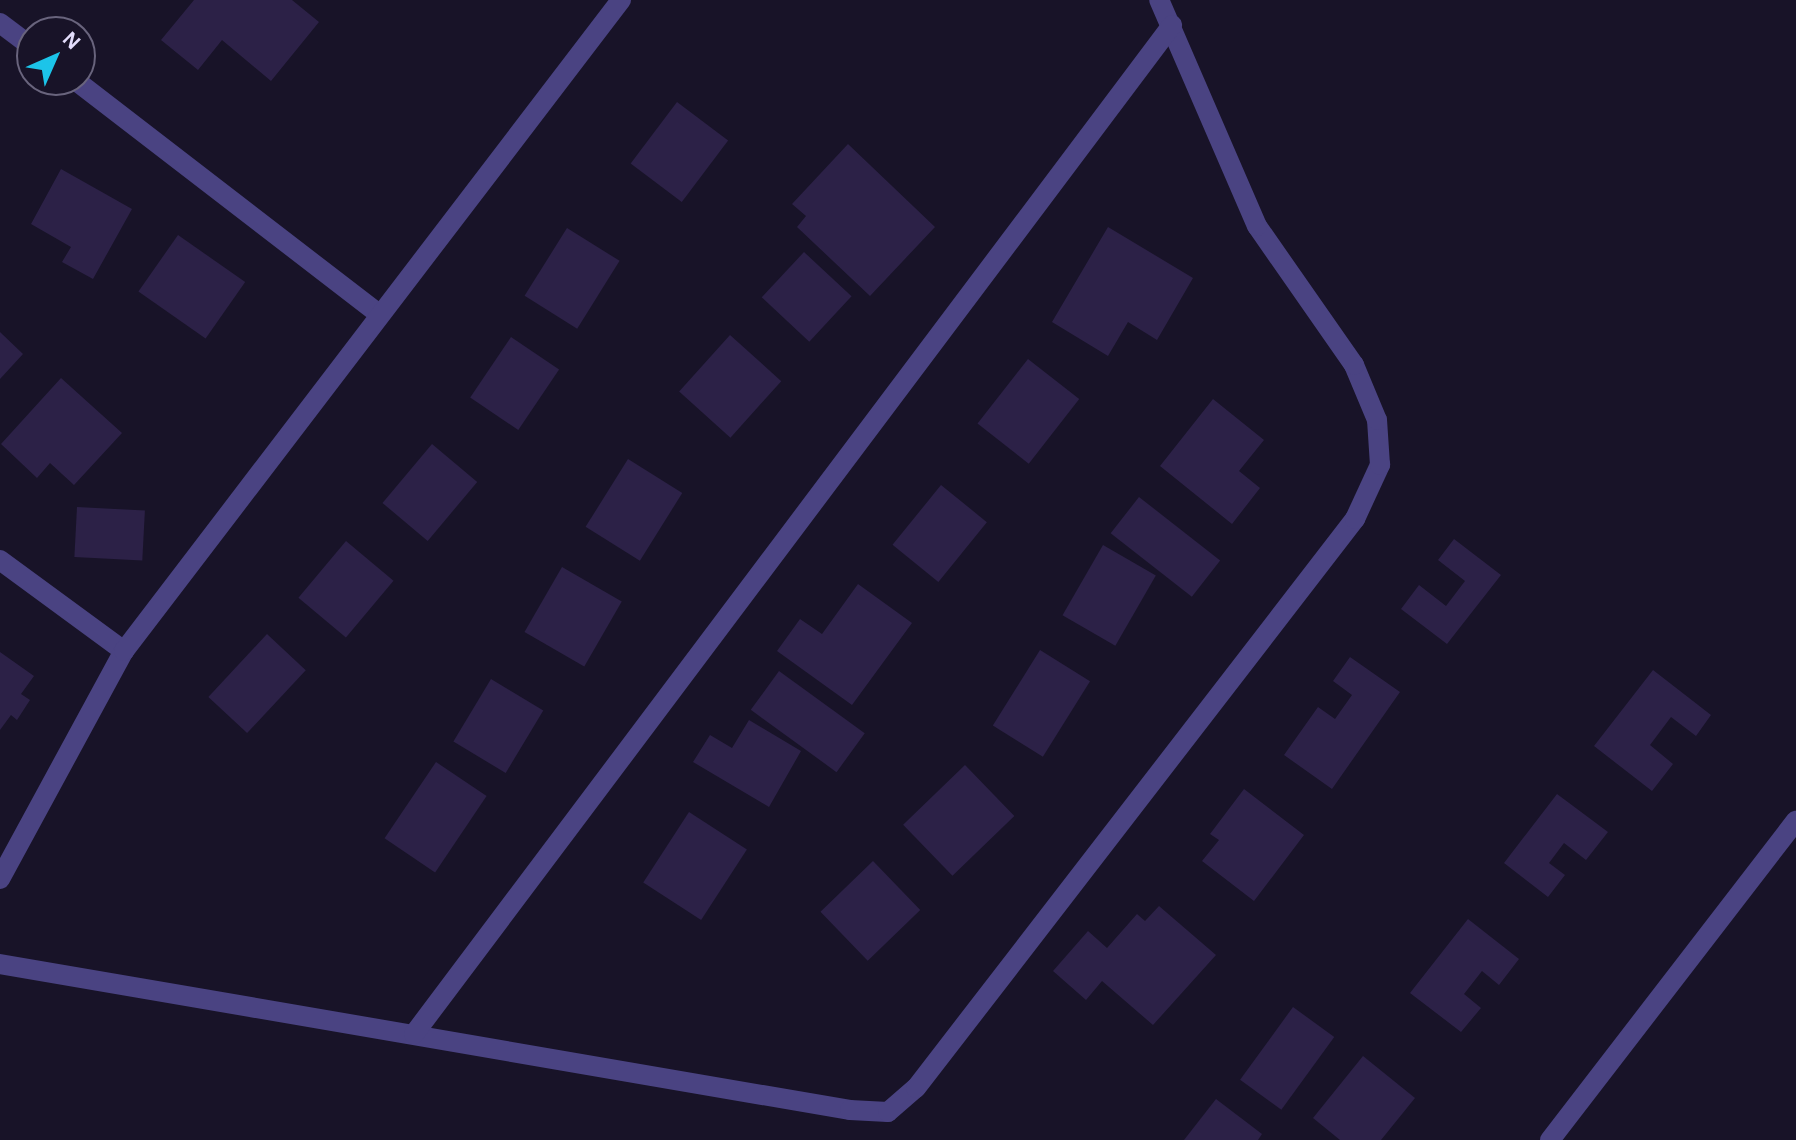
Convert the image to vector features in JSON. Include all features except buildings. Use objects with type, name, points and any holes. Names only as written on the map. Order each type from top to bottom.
[{"type":"street","points":[[0,879],[124,651],[621,0]]},
{"type":"street","points":[[0,964],[850,1110],[888,1112],[916,1088],[1355,519],[1380,465],[1377,420],[1354,365],[1257,226],[1159,0]]},
{"type":"street","points":[[414,1034],[1172,25]]},
{"type":"street","points":[[96,96],[379,314]]},
{"type":"street","points":[[0,560],[124,651]]},
{"type":"street","points":[[1550,1140],[1796,821]]}]
